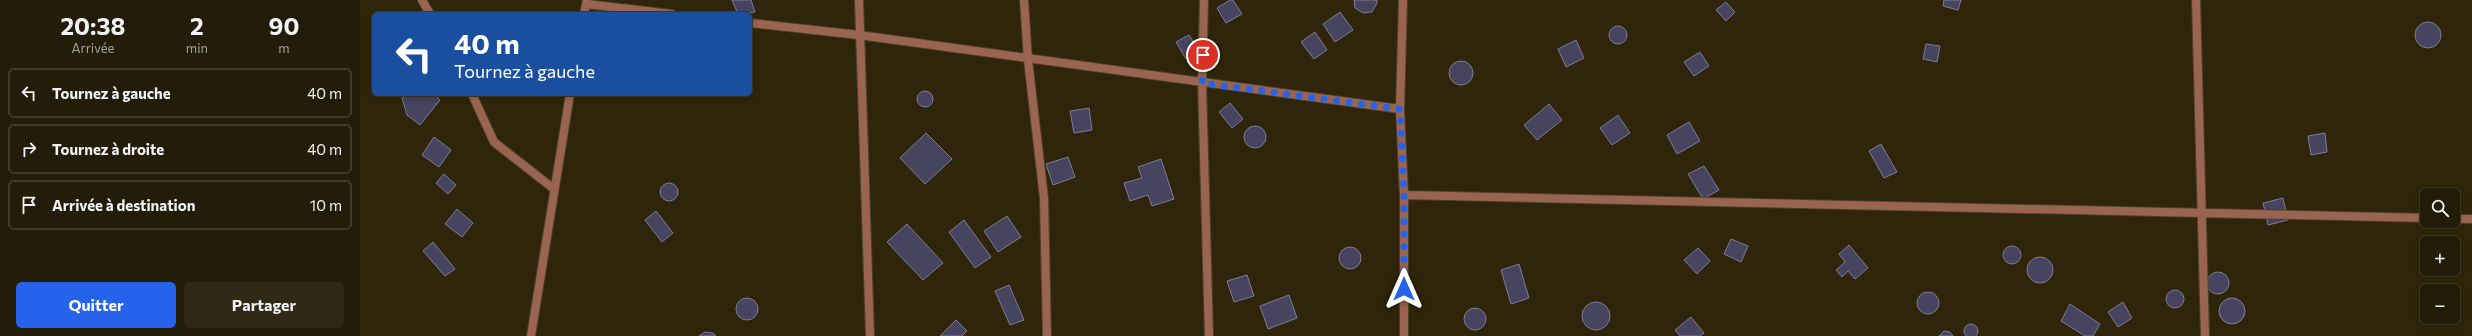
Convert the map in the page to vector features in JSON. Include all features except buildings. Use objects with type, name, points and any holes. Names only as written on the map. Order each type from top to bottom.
[{"type":"street","points":[[422,0],[429,12]]},
{"type":"street","points":[[859,0],[870,336]]},
{"type":"street","points":[[1024,0],[1028,60],[1044,198],[1046,336]]},
{"type":"street","points":[[1204,0],[1202,83],[1209,336]]},
{"type":"street","points":[[1403,0],[1400,109],[1404,195],[1404,336]]},
{"type":"street","points":[[2196,0],[2203,211],[2205,336]]},
{"type":"street","points":[[584,12],[586,2],[658,12]]},
{"type":"street","points":[[752,23],[859,35],[1028,60],[1400,109]]},
{"type":"street","points":[[473,96],[494,142],[554,189]]},
{"type":"street","points":[[531,336],[570,96]]},
{"type":"street","points":[[1404,195],[2203,211],[2420,218]]},
{"type":"street","points":[[2460,219],[2472,219]]},
{"type":"route","points":[[1203,55],[1202,83],[1400,109],[1404,195],[1404,289]]}]
